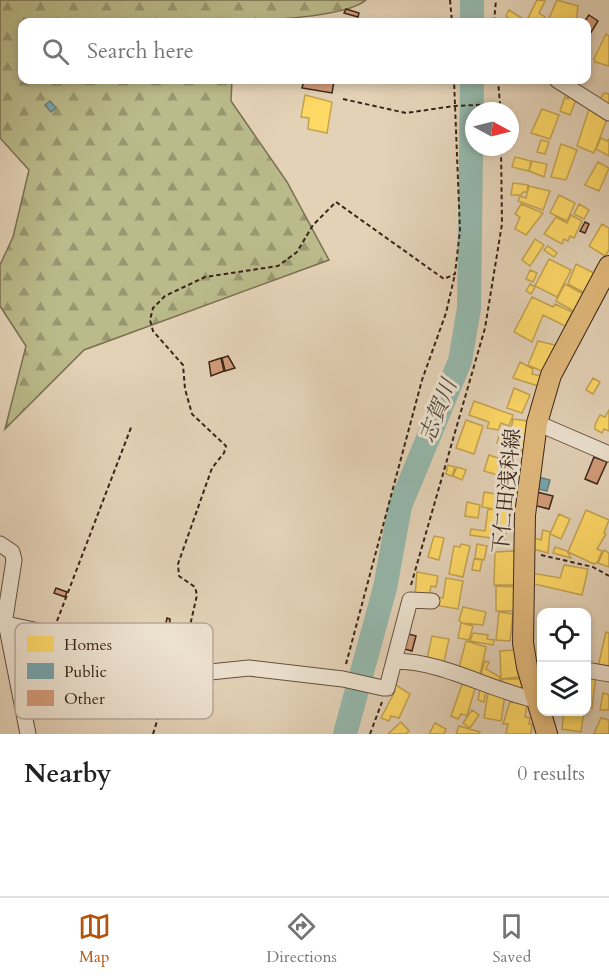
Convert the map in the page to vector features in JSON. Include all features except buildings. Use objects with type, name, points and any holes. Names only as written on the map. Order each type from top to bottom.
[{"type":"main road","name":"下仁田浅科線","points":[[548,734],[536,700],[534,666],[524,643],[523,551],[537,423],[551,375],[609,266]]},
{"type":"street","points":[[563,84],[609,113]]},
{"type":"street","points":[[537,423],[609,454]]},
{"type":"street","points":[[0,544],[12,552],[14,560],[6,624],[15,669]]},
{"type":"street","points":[[213,672],[249,668],[342,679],[385,688],[410,600],[432,600]]},
{"type":"street","points":[[6,624],[15,626]]},
{"type":"street","points":[[394,661],[410,661],[444,670],[508,694],[536,700]]},
{"type":"street","points":[[591,671],[609,674]]},
{"type":"street","points":[[25,719],[28,734]]},
{"type":"path","points":[[450,0],[452,18]]},
{"type":"path","points":[[494,18],[496,0]]},
{"type":"path","points":[[342,679],[422,380],[446,313],[455,274],[460,230],[454,84]]},
{"type":"path","points":[[498,84],[499,102]]},
{"type":"path","points":[[343,99],[406,113],[465,106]]},
{"type":"path","points":[[410,600],[411,588],[485,328],[502,224],[501,156]]},
{"type":"path","points":[[192,623],[197,595],[195,586],[179,576],[178,564],[212,468],[224,453],[226,446],[192,414],[185,389],[183,365],[153,331],[150,320],[153,308],[165,296],[205,277],[278,266],[297,252],[313,225],[336,202],[444,279],[455,274]]},
{"type":"path","points":[[58,623],[91,528],[132,425]]},
{"type":"path","points":[[523,551],[593,567],[609,576]]},
{"type":"path","points":[[370,734],[385,688]]},
{"type":"path","points":[[153,734],[158,719]]},
{"type":"green space","points":[[0,0],[366,0],[344,10],[294,18],[18,18],[18,84],[232,84],[231,101],[287,182],[329,260],[84,350],[5,429],[26,346],[0,306],[0,265],[13,237],[29,170],[0,138]]},
{"type":"waterway","name":"志賀川","points":[[472,0],[472,18]]},
{"type":"waterway","name":"志賀川","points":[[345,734],[385,588],[400,506],[460,361],[469,308],[472,84]]}]
